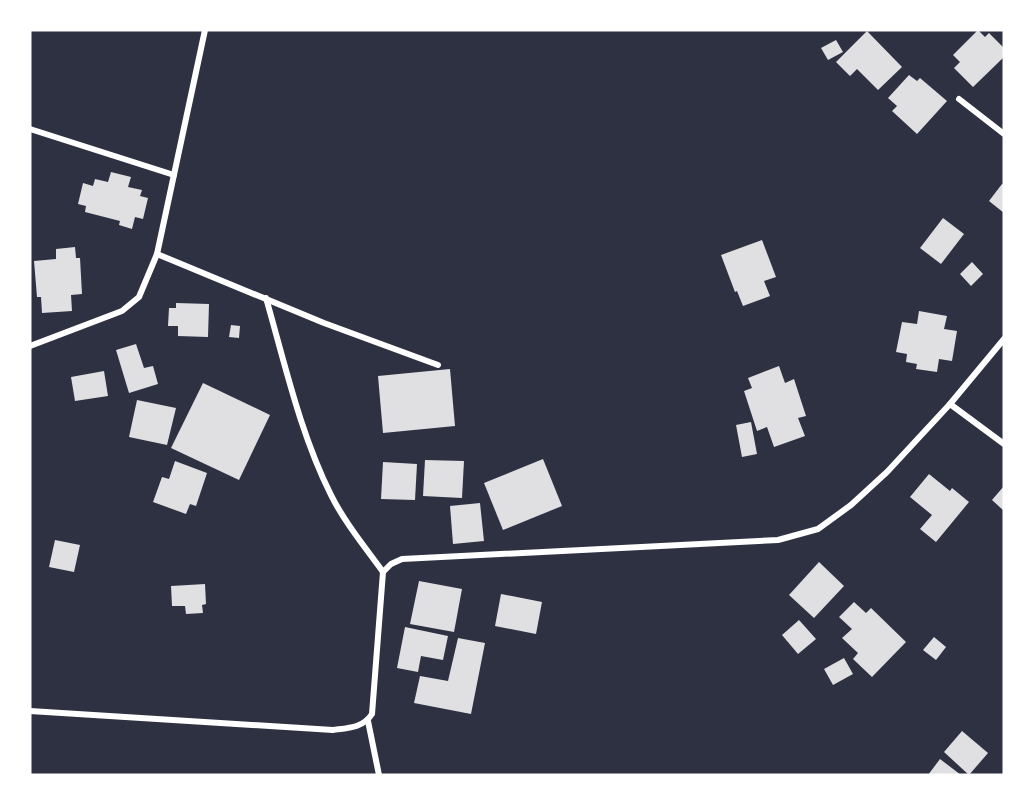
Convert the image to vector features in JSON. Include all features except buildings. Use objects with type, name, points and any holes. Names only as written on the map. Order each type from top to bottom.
[{"type":"street","points":[[30,346],[122,311],[139,297],[158,254],[205,30]]},
{"type":"street","points":[[959,99],[1004,134]]},
{"type":"street","points":[[30,129],[174,174]]},
{"type":"street","points":[[158,254],[324,323],[438,366]]},
{"type":"street","points":[[30,711],[333,730],[357,726],[368,721],[372,714],[382,572],[348,525],[312,453],[266,298]]},
{"type":"street","points":[[382,572],[391,564],[402,559],[778,540],[818,529],[851,505],[887,472],[950,404],[1004,339]]},
{"type":"street","points":[[950,404],[1004,444]]},
{"type":"street","points":[[368,721],[379,775]]}]
